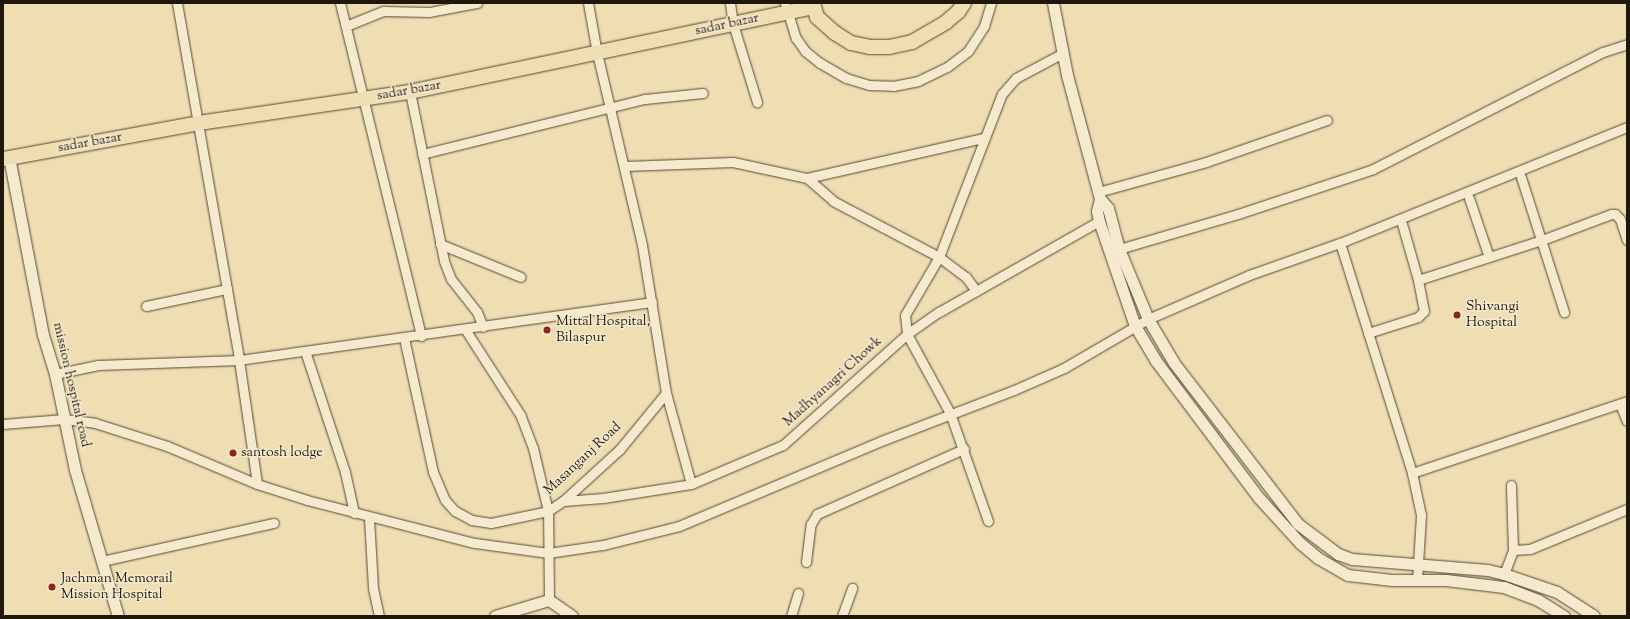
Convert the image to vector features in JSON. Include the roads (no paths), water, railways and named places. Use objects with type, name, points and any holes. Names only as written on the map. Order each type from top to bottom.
[{"type":"main road","points":[[813,5],[824,24],[852,42],[870,47],[890,47],[912,42],[930,33],[958,12],[964,3]]},
{"type":"main road","name":"sadar bazar","points":[[6,158],[199,123],[410,92],[733,24],[786,8],[813,5]]},
{"type":"street","points":[[177,3],[239,360],[257,484]]},
{"type":"street","points":[[340,3],[362,99],[421,336]]},
{"type":"street","points":[[346,26],[383,11],[429,12],[477,3]]},
{"type":"street","points":[[588,3],[596,53],[625,166],[652,302],[666,393],[691,484]]},
{"type":"street","points":[[730,3],[733,24],[757,102]]},
{"type":"street","points":[[786,8],[796,38],[805,51],[820,63],[846,78],[869,85],[893,86],[918,81],[947,67],[968,51],[984,26],[991,3]]},
{"type":"street","points":[[1053,3],[1063,53],[1099,195],[1108,208],[1119,249],[1148,319],[1174,364],[1298,524],[1338,554],[1357,560],[1488,570],[1557,592],[1594,616]]},
{"type":"street","points":[[1119,249],[1238,214],[1373,169],[1603,52],[1627,44]]},
{"type":"street","points":[[988,521],[964,449],[950,413],[907,334],[905,319],[908,307],[939,257],[983,138],[1008,84],[1063,53]]},
{"type":"street","points":[[410,92],[440,244],[451,279],[476,312],[483,327]]},
{"type":"street","points":[[422,154],[610,106],[670,94],[703,93]]},
{"type":"street","points":[[1099,195],[1206,162],[1327,120]]},
{"type":"street","points":[[3,424],[64,419],[95,423],[123,430],[257,484],[370,518],[475,543],[548,553],[603,545],[679,526],[950,413],[1014,390],[1064,368],[1113,342],[1135,326],[1148,319],[1249,274],[1340,243],[1627,127]]},
{"type":"street","points":[[625,166],[733,162],[807,178],[983,138]]},
{"type":"street","name":"mission hospital road","points":[[6,158],[43,335],[54,374],[75,470],[118,616]]},
{"type":"street","points":[[1521,177],[1564,312]]},
{"type":"street","points":[[807,178],[833,201],[939,257],[966,277],[976,291]]},
{"type":"street","points":[[1099,195],[1097,211],[1099,221],[1135,326],[1156,361],[1259,498],[1300,543],[1318,558],[1348,575],[1417,580],[1446,580],[1504,587],[1538,600],[1564,616]]},
{"type":"street","points":[[1469,198],[1489,257]]},
{"type":"street","points":[[1418,280],[1542,240],[1610,214],[1615,214],[1620,219],[1627,240]]},
{"type":"street","name":"Madhyanagri Chowk","points":[[563,501],[603,498],[691,484],[783,445],[907,334],[939,312],[1099,221]]},
{"type":"street","points":[[1368,333],[1422,314],[1424,305],[1402,224]]},
{"type":"street","points":[[1340,243],[1412,473],[1421,515],[1420,566],[1417,580]]},
{"type":"street","points":[[440,244],[521,277]]},
{"type":"street","points":[[146,306],[227,289]]},
{"type":"street","points":[[54,374],[98,365],[239,360],[421,336],[652,302]]},
{"type":"street","points":[[404,338],[433,472],[445,500],[455,511],[472,520],[491,523],[522,518],[548,511],[533,448],[521,416],[466,329]]},
{"type":"street","points":[[305,351],[345,472],[354,513]]},
{"type":"street","name":"Masanganj Road","points":[[549,600],[548,511],[563,501],[620,449],[666,393]]},
{"type":"street","points":[[1412,473],[1623,403],[1627,421]]},
{"type":"street","points":[[806,562],[811,524],[817,514],[964,449]]},
{"type":"street","points":[[1504,574],[1513,550],[1511,486]]},
{"type":"street","points":[[1513,550],[1530,549],[1627,510]]},
{"type":"street","points":[[370,518],[373,588],[378,616]]},
{"type":"street","points":[[102,560],[274,523]]},
{"type":"street","points":[[1355,576],[1357,560]]},
{"type":"street","points":[[842,616],[852,588]]},
{"type":"street","points":[[791,616],[798,593]]},
{"type":"street","points":[[495,616],[549,600],[572,616]]},
{"type":"place","name":"Shivangi Hospital","points":[[1457,315]]},
{"type":"place","name":"Mittal Hospital, Bilaspur","points":[[547,330]]},
{"type":"place","name":"santosh lodge","points":[[233,453]]},
{"type":"place","name":"Jachman Memorail Mission Hospital","points":[[52,587]]}]
